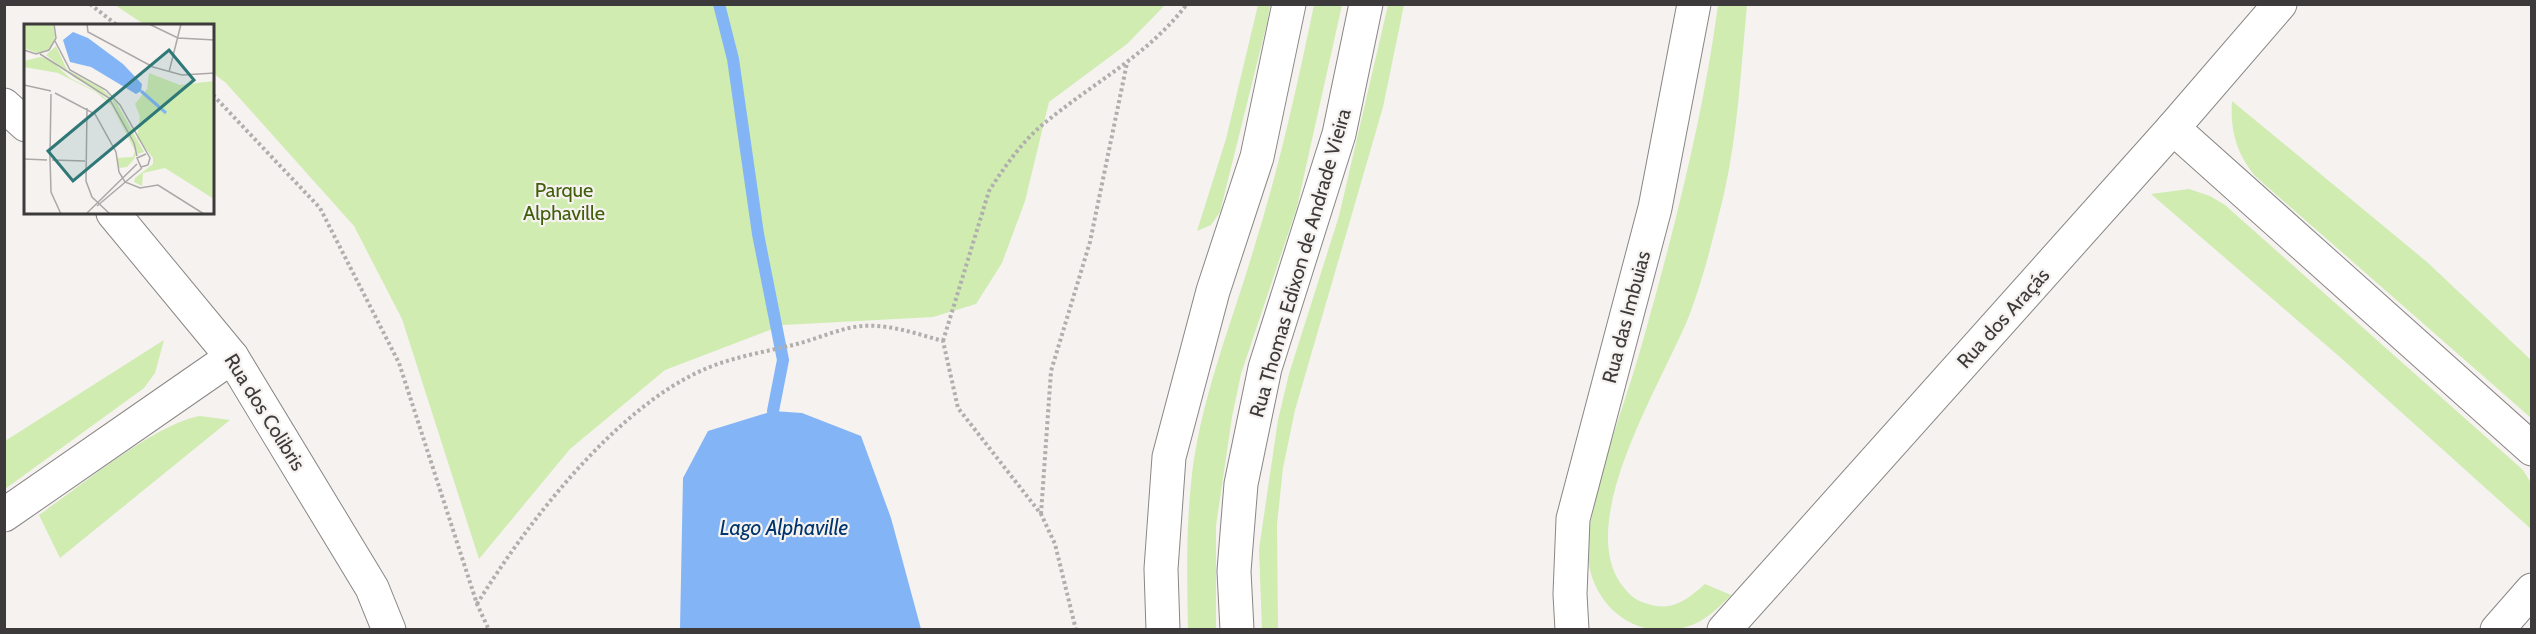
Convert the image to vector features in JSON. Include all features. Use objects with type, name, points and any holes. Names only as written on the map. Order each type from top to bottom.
[{"type":"street","points":[[1163,630],[1161,569],[1169,457],[1213,291],[1257,157],[1288,4]]},
{"type":"street","name":"Rua Thomas Edixon de Andrade Vieira","points":[[1237,630],[1234,571],[1241,484],[1265,368],[1339,134],[1365,4]]},
{"type":"street","name":"Rua das Imbuias","points":[[1572,630],[1570,594],[1573,519],[1655,208],[1694,4]]},
{"type":"street","name":"Rua dos Araçás","points":[[1724,630],[2173,128],[2280,4]]},
{"type":"street","points":[[4,105],[24,123]]},
{"type":"street","points":[[2173,128],[2532,448]]},
{"type":"street","name":"Rua dos Colibris","points":[[114,214],[232,357],[372,588],[389,630]]},
{"type":"street","points":[[4,515],[232,357]]},
{"type":"street","points":[[2497,630],[2532,590]]},
{"type":"path","points":[[90,4],[115,24]]},
{"type":"path","points":[[1076,630],[1055,544],[1041,514],[958,408],[943,342],[989,191],[1002,172],[1046,122],[1127,63],[1163,33],[1187,4]]},
{"type":"path","points":[[1041,514],[1052,371],[1090,242],[1127,63]]},
{"type":"path","points":[[214,96],[320,208],[399,363],[477,604],[489,630]]},
{"type":"path","points":[[477,604],[521,538],[612,434],[672,387],[704,369],[840,331],[871,326],[909,331],[943,342]]},
{"type":"green space","name":"Parque Alphaville","points":[[115,5],[1165,5],[1127,44],[1049,102],[1025,201],[1002,263],[976,304],[933,317],[783,325],[665,370],[570,449],[479,559],[402,319],[354,226],[226,83],[214,74],[214,24],[144,24]]},
{"type":"green space","points":[[1258,5],[1270,5],[1267,23],[1220,212],[1211,225],[1197,231],[1226,139]]},
{"type":"green space","points":[[1314,5],[1342,5],[1297,207],[1241,374],[1232,417],[1216,526],[1216,629],[1188,629],[1189,502],[1201,424],[1217,364],[1272,188]]},
{"type":"green space","points":[[1388,5],[1404,5],[1383,107],[1295,410],[1283,468],[1277,524],[1278,629],[1262,629],[1259,549],[1278,420],[1289,374],[1339,216]]},
{"type":"green space","points":[[1718,5],[1747,5],[1729,171],[1708,255],[1689,316],[1628,450],[1615,488],[1609,524],[1610,556],[1621,584],[1638,600],[1654,606],[1671,606],[1685,600],[1705,584],[1731,595],[1705,618],[1687,627],[1652,629],[1627,621],[1607,604],[1594,582],[1590,569],[1588,536],[1600,482],[1638,358],[1677,213],[1696,130]]},
{"type":"green space","points":[[2232,101],[2427,262],[2531,360],[2531,418],[2255,176],[2243,159],[2236,141],[2232,122]]},
{"type":"green space","points":[[2189,189],[2210,196],[2225,205],[2523,470],[2531,483],[2531,529],[2341,358],[2151,194]]},
{"type":"green space","points":[[164,340],[155,373],[144,388],[5,489],[5,441]]},
{"type":"green space","points":[[200,416],[230,420],[60,558],[39,515],[140,443],[182,421]]},
{"type":"water","name":"Lago Alphaville","points":[[773,411],[802,413],[861,436],[891,518],[921,629],[680,629],[683,478],[708,431]]},
{"type":"waterway","points":[[719,4],[733,59],[758,234],[783,360],[773,411]]}]
